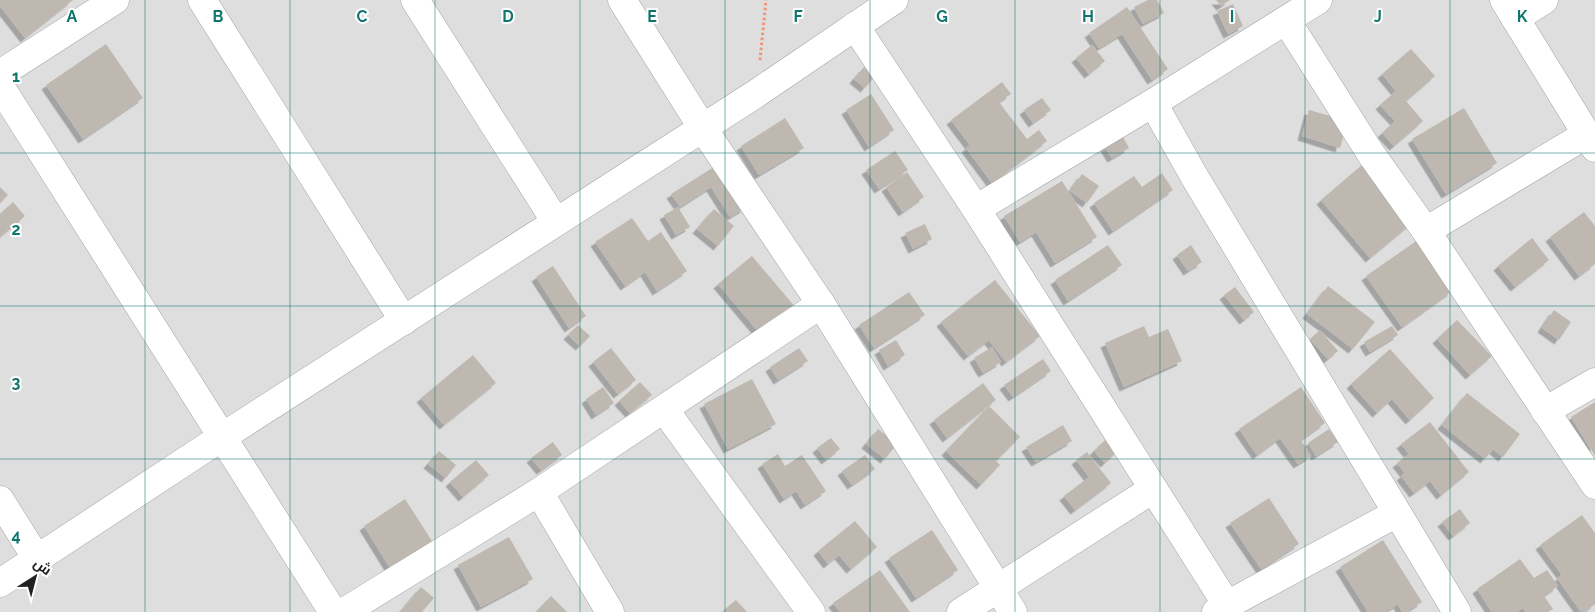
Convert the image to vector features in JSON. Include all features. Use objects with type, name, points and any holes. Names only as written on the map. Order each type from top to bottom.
[{"type":"street","points":[[0,74],[115,0]]},
{"type":"street","points":[[202,0],[404,321]]},
{"type":"street","points":[[415,0],[556,222]]},
{"type":"street","points":[[622,0],[702,127],[821,304],[1013,612]]},
{"type":"street","points":[[976,209],[1154,103],[1318,0]]},
{"type":"street","points":[[1426,231],[1591,141],[1510,9],[1544,0]]},
{"type":"street","points":[[0,583],[222,437],[757,93],[871,10],[976,209],[1153,489],[1222,608],[1397,513]]},
{"type":"street","points":[[1286,20],[1371,154],[1426,231],[1595,485]]},
{"type":"street","points":[[0,86],[333,612]]},
{"type":"street","points":[[1154,103],[1194,176],[1457,612]]},
{"type":"street","points":[[344,612],[538,492],[821,304]]},
{"type":"street","points":[[1545,411],[1595,382]]},
{"type":"street","points":[[664,409],[811,612]]},
{"type":"street","points":[[961,612],[1153,489]]},
{"type":"street","points":[[538,492],[610,612]]},
{"type":"street","points":[[0,500],[37,559]]},
{"type":"path","points":[[757,93],[766,0]]},
{"type":"shaded area","points":[[0,0],[1595,0],[1595,612],[0,612]]},
{"type":"building","points":[[0,0],[73,0],[25,38],[0,6]]},
{"type":"building","points":[[1148,0],[1157,0],[1164,13],[1143,24],[1134,7]]},
{"type":"building","points":[[1216,0],[1230,0],[1221,6]]},
{"type":"building","points":[[1233,4],[1243,26],[1228,34],[1217,11]]},
{"type":"building","points":[[1127,7],[1168,69],[1152,80],[1122,34],[1099,48],[1089,33]]},
{"type":"building","points":[[106,44],[143,98],[83,139],[46,85]]},
{"type":"building","points":[[1092,45],[1105,61],[1089,74],[1076,58]]},
{"type":"building","points":[[1411,49],[1435,76],[1406,101],[1423,121],[1394,146],[1382,133],[1395,121],[1380,105],[1396,91],[1382,74]]},
{"type":"building","points":[[864,67],[875,76],[865,88],[854,79]]},
{"type":"building","points":[[1002,82],[1011,94],[999,102],[1027,139],[1039,130],[1047,141],[992,183],[966,148],[970,145],[951,120]]},
{"type":"building","points":[[871,94],[894,130],[869,147],[846,110]]},
{"type":"building","points":[[1042,98],[1051,110],[1033,123],[1024,110]]},
{"type":"building","points":[[1464,108],[1497,163],[1446,194],[1412,139]]},
{"type":"building","points":[[1309,110],[1348,121],[1340,148],[1302,136]]},
{"type":"building","points":[[785,118],[804,148],[759,175],[741,146]]},
{"type":"building","points":[[1123,137],[1129,148],[1112,158],[1105,147]]},
{"type":"building","points":[[895,151],[908,170],[879,189],[866,170]]},
{"type":"building","points":[[1369,159],[1418,218],[1370,258],[1321,200]]},
{"type":"building","points":[[717,165],[745,208],[730,217],[711,187],[680,207],[671,194]]},
{"type":"building","points":[[907,172],[924,197],[903,212],[886,187]]},
{"type":"building","points":[[1162,173],[1173,190],[1113,231],[1094,203],[1134,176],[1142,187]]},
{"type":"building","points":[[1082,174],[1099,186],[1087,203],[1070,191]]},
{"type":"building","points":[[1062,181],[1097,237],[1055,263],[1036,232],[1020,242],[1004,216]]},
{"type":"building","points":[[0,187],[8,195],[0,203]]},
{"type":"building","points":[[13,202],[25,216],[0,237],[0,214]]},
{"type":"building","points":[[678,207],[690,227],[676,235],[664,215]]},
{"type":"building","points":[[714,209],[734,226],[718,246],[697,229]]},
{"type":"building","points":[[1584,212],[1595,226],[1595,264],[1579,276],[1550,237]]},
{"type":"building","points":[[632,218],[648,241],[661,232],[687,271],[657,291],[645,272],[625,286],[595,242]]},
{"type":"building","points":[[925,224],[932,239],[913,249],[905,233]]},
{"type":"building","points":[[1425,235],[1452,291],[1402,327],[1366,276]]},
{"type":"building","points":[[1532,238],[1549,260],[1515,287],[1498,266]]},
{"type":"building","points":[[1108,245],[1122,265],[1068,301],[1055,280]]},
{"type":"building","points":[[1191,245],[1202,262],[1188,271],[1177,255]]},
{"type":"building","points":[[752,256],[796,308],[762,336],[718,284]]},
{"type":"building","points":[[553,266],[586,316],[569,328],[536,277]]},
{"type":"building","points":[[995,280],[1040,336],[1006,362],[989,340],[968,356],[941,322]]},
{"type":"building","points":[[1328,286],[1375,322],[1353,349],[1307,314]]},
{"type":"building","points":[[1235,287],[1254,312],[1244,320],[1224,295]]},
{"type":"building","points":[[909,292],[925,315],[874,348],[859,325]]},
{"type":"building","points":[[1554,310],[1571,322],[1559,340],[1542,328]]},
{"type":"building","points":[[1457,320],[1492,356],[1470,375],[1437,339]]},
{"type":"building","points":[[578,325],[590,336],[580,346],[568,335]]},
{"type":"building","points":[[1144,326],[1149,337],[1168,329],[1182,361],[1124,387],[1105,343]]},
{"type":"building","points":[[1392,326],[1398,335],[1370,352],[1364,342]]},
{"type":"building","points":[[1320,330],[1338,351],[1328,359],[1310,339]]},
{"type":"building","points":[[896,340],[905,355],[888,366],[879,350]]},
{"type":"building","points":[[992,347],[1001,362],[983,373],[974,358]]},
{"type":"building","points":[[611,348],[636,380],[618,394],[593,362]]},
{"type":"building","points":[[799,348],[808,361],[778,380],[770,367]]},
{"type":"building","points":[[1390,349],[1434,398],[1410,420],[1392,399],[1377,413],[1351,384]]},
{"type":"building","points":[[473,355],[496,383],[444,425],[421,398]]},
{"type":"building","points":[[1043,359],[1051,371],[1013,397],[1004,385]]},
{"type":"building","points":[[752,379],[776,424],[728,449],[704,404]]},
{"type":"building","points":[[640,382],[652,395],[630,413],[619,401]]},
{"type":"building","points":[[983,383],[996,400],[947,438],[934,420]]},
{"type":"building","points":[[603,387],[614,403],[596,415],[586,399]]},
{"type":"building","points":[[1301,387],[1325,423],[1301,440],[1311,456],[1298,464],[1280,438],[1257,455],[1239,429]]},
{"type":"building","points":[[1467,393],[1520,434],[1503,457],[1493,449],[1485,459],[1442,425]]},
{"type":"building","points":[[1595,402],[1595,456],[1571,417]]},
{"type":"building","points":[[989,406],[1020,437],[996,461],[1000,465],[981,485],[946,451]]},
{"type":"building","points":[[1430,422],[1469,472],[1441,495],[1430,481],[1414,493],[1401,476],[1405,473],[1397,463],[1409,454],[1401,444]]},
{"type":"building","points":[[1063,425],[1072,441],[1036,462],[1026,447]]},
{"type":"building","points":[[878,429],[897,444],[885,459],[866,444]]},
{"type":"building","points":[[1329,429],[1338,442],[1316,456],[1308,443]]},
{"type":"building","points":[[831,438],[840,449],[826,460],[817,448]]},
{"type":"building","points":[[1105,440],[1116,453],[1105,463],[1094,451]]},
{"type":"building","points":[[553,442],[562,455],[541,470],[531,458]]},
{"type":"building","points":[[439,451],[456,465],[446,478],[428,464]]},
{"type":"building","points":[[1087,452],[1111,483],[1075,510],[1064,496],[1089,477],[1076,460]]},
{"type":"building","points":[[778,454],[785,466],[802,455],[826,491],[805,505],[796,491],[784,499],[762,464]]},
{"type":"building","points":[[865,455],[875,469],[852,485],[842,471]]},
{"type":"building","points":[[476,460],[489,475],[463,497],[450,482]]},
{"type":"building","points":[[1269,498],[1299,544],[1261,569],[1230,523]]},
{"type":"building","points":[[405,499],[432,541],[390,568],[364,526]]},
{"type":"building","points":[[1460,509],[1470,523],[1453,536],[1442,522]]},
{"type":"building","points":[[1582,515],[1595,533],[1595,604],[1585,612],[1581,612],[1557,578],[1562,575],[1540,545]]},
{"type":"building","points":[[855,521],[877,547],[851,569],[839,555],[828,564],[818,551]]},
{"type":"building","points":[[932,530],[958,570],[916,598],[889,558]]},
{"type":"building","points":[[509,537],[533,579],[481,607],[458,565]]},
{"type":"building","points":[[1383,540],[1422,602],[1406,612],[1402,612],[1398,604],[1385,612],[1368,612],[1340,567]]},
{"type":"building","points":[[1520,559],[1534,578],[1547,570],[1558,586],[1544,596],[1553,609],[1548,612],[1526,612],[1523,608],[1517,612],[1492,612],[1477,589]]},
{"type":"building","points":[[880,570],[910,612],[840,612],[833,603]]},
{"type":"building","points":[[421,587],[434,598],[422,612],[400,612]]},
{"type":"building","points":[[551,596],[567,612],[536,612]]},
{"type":"building","points":[[736,600],[747,612],[726,612],[724,610]]}]
